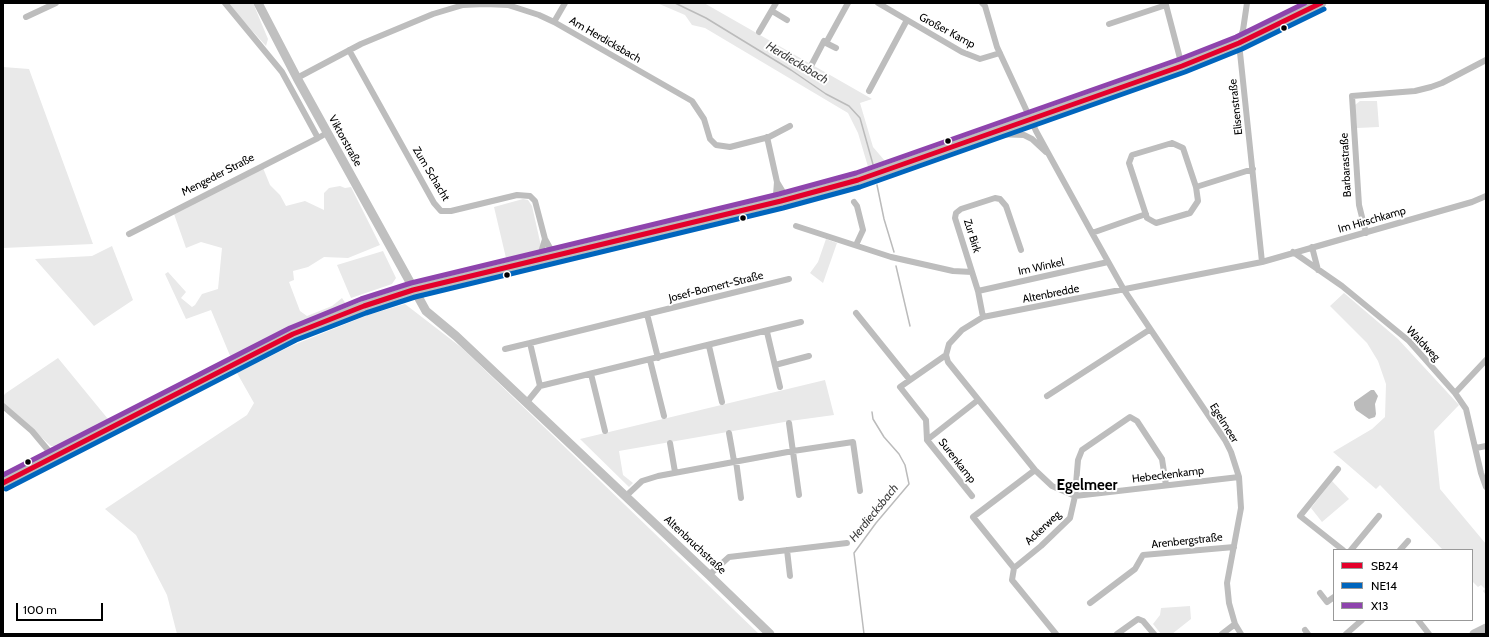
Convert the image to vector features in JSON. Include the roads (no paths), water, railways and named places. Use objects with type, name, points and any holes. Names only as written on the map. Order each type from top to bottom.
[{"type":"main road","points":[[3,483],[293,334],[364,306],[413,290],[772,203],[858,180],[1182,66],[1238,43],[1321,3]]},
{"type":"street","points":[[26,17],[56,3]]},
{"type":"street","points":[[225,3],[282,72],[318,138]]},
{"type":"street","name":"Viktorstraße","points":[[258,3],[297,78],[413,290]]},
{"type":"street","points":[[554,22],[565,3]]},
{"type":"street","points":[[759,32],[776,3]]},
{"type":"street","points":[[826,43],[848,3]]},
{"type":"street","name":"Großer Kamp","points":[[878,3],[962,52],[980,59],[1000,53]]},
{"type":"street","name":"Egelmeer","points":[[982,3],[985,6],[1000,53],[1048,154],[1108,262],[1149,330],[1225,440],[1239,477],[1241,508],[1228,584],[1229,603],[1235,624],[1241,634]]},
{"type":"street","points":[[1238,43],[1243,30],[1247,3]]},
{"type":"street","name":"Am Herdicksbach","points":[[297,78],[349,50],[433,14],[463,5],[508,5],[539,15],[554,22],[692,101],[704,119],[710,139],[716,145],[730,147],[767,138],[790,126]]},
{"type":"street","points":[[1109,24],[1166,5],[1182,66]]},
{"type":"street","points":[[772,11],[787,20]]},
{"type":"street","name":"Großer Kamp","points":[[869,91],[907,20]]},
{"type":"street","points":[[812,64],[824,41],[836,48]]},
{"type":"street","name":"Elisenstraße","points":[[1238,43],[1262,262]]},
{"type":"street","name":"Zum Schacht","points":[[349,50],[434,203],[441,210],[451,212],[517,195],[530,196],[535,201],[545,239],[550,248],[559,254]]},
{"type":"street","name":"Barbarastraße","points":[[1366,233],[1358,205],[1352,96],[1415,91],[1431,87],[1442,83],[1486,60]]},
{"type":"street","name":"Mengeder Straße","points":[[129,234],[327,133]]},
{"type":"street","name":"Egelmeer","points":[[992,134],[1024,135],[1032,139],[1048,154]]},
{"type":"street","points":[[767,138],[777,182],[776,195],[772,203]]},
{"type":"street","points":[[1172,143],[1183,148],[1196,187],[1198,201],[1190,212],[1156,223],[1147,218],[1129,163],[1132,155],[1172,143]]},
{"type":"street","points":[[1196,187],[1252,169]]},
{"type":"street","points":[[777,182],[783,192],[788,196],[799,196]]},
{"type":"street","name":"Im Hirschkamp","points":[[1262,262],[1472,202],[1486,196]]},
{"type":"street","name":"Zur Birk","points":[[972,272],[955,215],[961,209],[995,198],[1000,199],[1006,206],[1021,250]]},
{"type":"street","points":[[854,202],[857,206],[863,230],[856,245]]},
{"type":"street","points":[[1092,233],[1146,214]]},
{"type":"street","points":[[796,226],[891,257],[954,271],[972,272],[978,290],[983,317],[962,330],[949,344],[946,355],[948,362],[1035,470],[1052,486],[1075,496]]},
{"type":"street","points":[[539,259],[545,239]]},
{"type":"street","points":[[1312,247],[1318,270]]},
{"type":"street","name":"Waldweg","points":[[1293,252],[1342,286],[1409,341],[1455,394],[1466,408],[1481,473],[1486,487]]},
{"type":"street","name":"Im Winkel","points":[[978,290],[1108,262]]},
{"type":"street","name":"Altenbredde","points":[[983,317],[1262,262]]},
{"type":"street","name":"Josef-Bomert-Straße","points":[[505,349],[789,279]]},
{"type":"street","name":"Altenbruchstraße","points":[[413,290],[426,311],[456,336],[527,402],[770,634]]},
{"type":"street","points":[[856,313],[910,380],[946,355]]},
{"type":"street","points":[[648,314],[658,358]]},
{"type":"street","points":[[527,402],[540,386],[767,332],[801,322]]},
{"type":"street","points":[[1047,396],[1149,330]]},
{"type":"street","points":[[767,332],[780,387]]},
{"type":"street","points":[[530,343],[540,386]]},
{"type":"street","points":[[708,346],[722,402]]},
{"type":"street","points":[[774,365],[809,356]]},
{"type":"street","points":[[650,360],[664,416]]},
{"type":"street","points":[[1455,394],[1486,360]]},
{"type":"street","points":[[591,374],[606,431]]},
{"type":"street","name":"Surenkamp","points":[[910,380],[900,387],[926,420],[927,440],[972,496]]},
{"type":"street","points":[[927,440],[978,400]]},
{"type":"street","points":[[3,406],[32,431],[53,456]]},
{"type":"street","name":"Ackerweg","points":[[1014,568],[1062,527],[1070,518],[1075,496],[1078,460],[1082,450],[1130,417],[1137,421],[1162,459],[1166,485]]},
{"type":"street","points":[[789,422],[799,495]]},
{"type":"street","points":[[730,433],[741,498]]},
{"type":"street","points":[[626,496],[642,481],[675,472],[853,442],[860,491]]},
{"type":"street","points":[[670,443],[675,472]]},
{"type":"street","points":[[1476,448],[1486,446]]},
{"type":"street","points":[[1338,469],[1300,516],[1342,549]]},
{"type":"street","points":[[1035,470],[973,517],[1014,568],[1012,580],[1056,634]]},
{"type":"street","name":"Hebeckenkamp","points":[[1075,496],[1239,477]]},
{"type":"street","points":[[1352,549],[1379,516]]},
{"type":"street","points":[[1401,549],[1408,541]]},
{"type":"street","points":[[709,575],[729,558],[847,543]]},
{"type":"street","name":"Arenbergstraße","points":[[1090,603],[1136,569],[1143,555],[1223,546],[1234,547]]},
{"type":"street","points":[[787,550],[790,576]]},
{"type":"street","points":[[1320,593],[1327,602],[1333,598]]},
{"type":"street","points":[[1117,634],[1134,621],[1140,619],[1154,634]]},
{"type":"street","points":[[1346,634],[1361,621]]},
{"type":"street","points":[[1419,621],[1429,634]]},
{"type":"street","points":[[1222,634],[1235,624]]},
{"type":"street","points":[[1474,634],[1486,628]]},
{"type":"waterway","name":"Herdiecksbach","points":[[675,3],[706,18],[791,70],[826,94],[849,106],[860,118],[874,168]]},
{"type":"waterway","name":"Herdiecksbach","points":[[877,185],[884,219],[894,252]]},
{"type":"waterway","name":"Herdiecksbach","points":[[896,266],[910,326]]},
{"type":"waterway","name":"Herdiecksbach","points":[[864,634],[854,553],[876,523],[909,484],[905,465],[899,454],[884,437],[873,419],[872,412]]},
{"type":"district","name":"Egelmeer","points":[[1087,486]]}]
